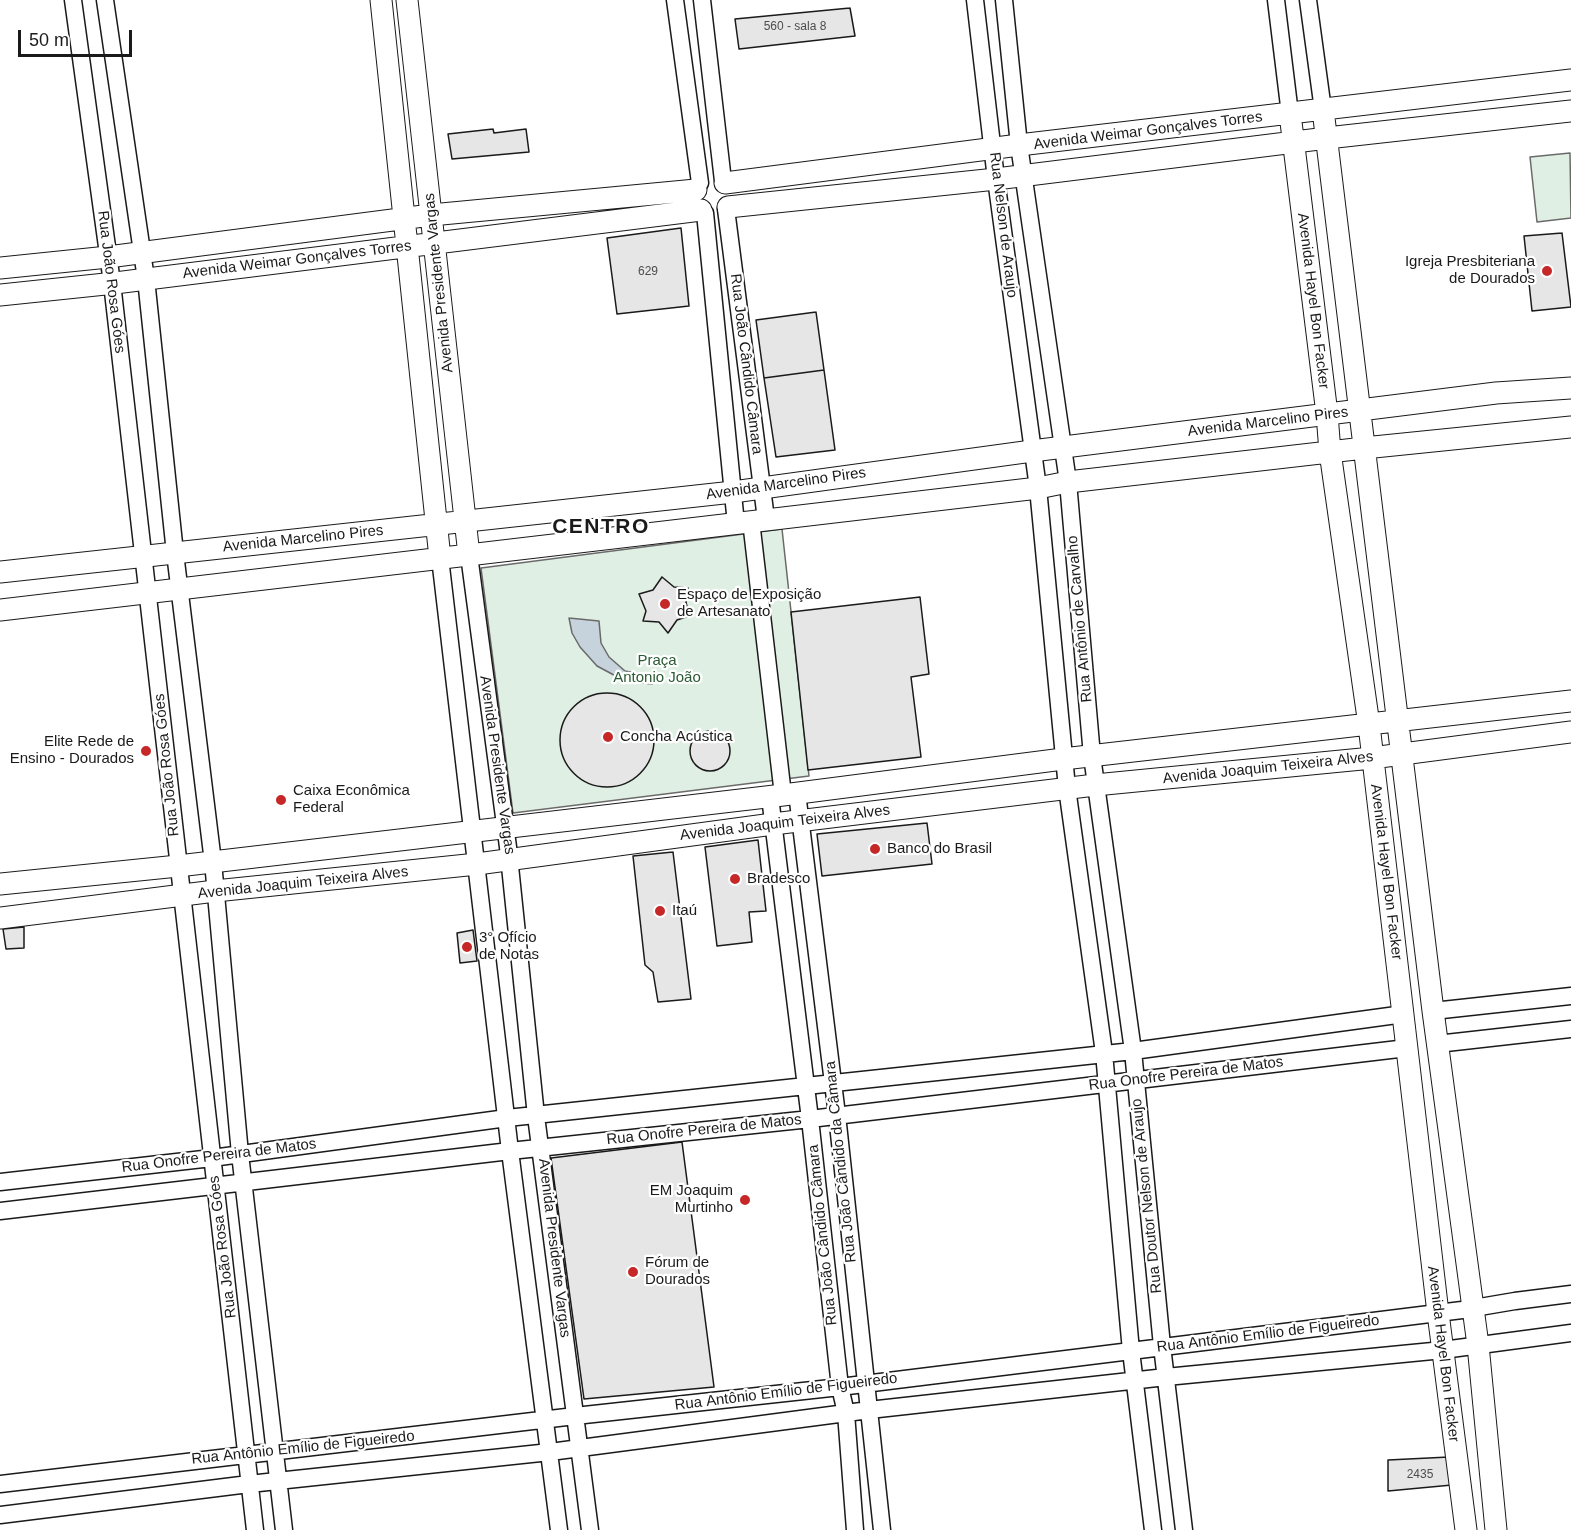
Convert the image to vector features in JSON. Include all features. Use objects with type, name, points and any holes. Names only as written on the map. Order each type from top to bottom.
[{"type":"main road","name":"Avenida Presidente Vargas","points":[[381,0],[440,558]]},
{"type":"main road","name":"Avenida Presidente Vargas","points":[[406,0],[469,555]]},
{"type":"main road","name":"Avenida Weimar Gonçalves Torres","points":[[724,182],[1571,80]]},
{"type":"main road","name":"Avenida Hayel Bon Facker","points":[[1323,110],[1437,1044],[1478,1345],[1496,1530]]},
{"type":"main road","name":"Avenida Weimar Gonçalves Torres","points":[[727,208],[1023,176],[1293,142],[1571,111]]},
{"type":"main road","name":"Avenida Hayel Bon Facker","points":[[1290,114],[1330,452],[1369,725],[1438,1313],[1466,1530]]},
{"type":"main road","points":[[711,178],[724,182],[731,192],[731,197],[727,208],[716,214],[700,199],[711,178]]},
{"type":"main road","name":"Avenida Weimar Gonçalves Torres","points":[[0,268],[108,257],[431,215],[700,199]]},
{"type":"main road","name":"Avenida Weimar Gonçalves Torres","points":[[0,295],[112,284],[408,246],[700,199]]},
{"type":"main road","points":[[421,377],[449,375]]},
{"type":"main road","name":"Avenida Marcelino Pires","points":[[0,572],[733,492],[1032,451],[1496,393],[1571,388]]},
{"type":"main road","points":[[0,610],[1038,488],[1068,482],[1571,427]]},
{"type":"main road","name":"Avenida Joaquim Teixeira Alves","points":[[0,884],[178,867],[783,795],[1063,759],[1571,701]]},
{"type":"main road","name":"Avenida Joaquim Teixeira Alves","points":[[0,918],[215,891],[477,864],[1066,788],[1372,758],[1571,732]]},
{"type":"street","name":"Rua João Rosa Góes","points":[[73,0],[112,284],[255,1530]]},
{"type":"street","name":"Rua João Rosa Góes","points":[[105,0],[146,279],[175,553],[213,862],[243,1183],[284,1530]]},
{"type":"street","name":"Rua João Cândido Câmara","points":[[675,0],[733,492],[751,522],[783,795],[773,824],[810,1119],[840,1387],[846,1413],[855,1530]]},
{"type":"street","points":[[702,0],[724,182]]},
{"type":"street","name":"Rua Nelson de Araujo","points":[[975,0],[996,179],[1038,488]]},
{"type":"street","name":"Rua Nelson de Araujo","points":[[1004,0],[1023,176],[1068,482]]},
{"type":"street","name":"Avenida Hayel Bon Facker","points":[[1276,0],[1290,114]]},
{"type":"street","points":[[1308,0],[1323,110]]},
{"type":"street","name":"Rua João Cândido Câmara","points":[[727,208],[762,488],[751,522]]},
{"type":"street","name":"Rua Antônio de Carvalho","points":[[1068,482],[1092,756]]},
{"type":"street","name":"Rua Antônio de Carvalho","points":[[1038,488],[1063,759]]},
{"type":"street","name":"Avenida Presidente Vargas","points":[[469,555],[509,859],[536,1116],[590,1530]]},
{"type":"street","name":"Avenida Presidente Vargas","points":[[440,558],[510,1151],[559,1530]]},
{"type":"street","name":"Rua Doutor Nelson de Araujo","points":[[1092,756],[1133,1051],[1162,1346],[1184,1530]]},
{"type":"street","name":"Rua Doutor Nelson de Araujo","points":[[1063,759],[1104,1053],[1131,1351],[1153,1530]]},
{"type":"street","name":"Rua João Cândido da Câmara","points":[[783,795],[800,822],[837,1115],[882,1530]]},
{"type":"street","points":[[1433,1011],[1571,996]]},
{"type":"street","name":"Rua Onofre Pereira de Matos","points":[[0,1182],[212,1158],[507,1118],[1133,1051],[1404,1014]]},
{"type":"street","points":[[1437,1044],[1571,1029]]},
{"type":"street","name":"Rua Onofre Pereira de Matos","points":[[0,1211],[510,1151],[810,1119],[1407,1048]]},
{"type":"street","name":"Rua Antônio Emílio de Figueiredo","points":[[0,1484],[840,1387],[1473,1309],[1515,1300],[1571,1294]]},
{"type":"street","name":"Rua Antônio Emílio de Figueiredo","points":[[0,1515],[249,1484],[550,1452],[869,1410],[1135,1380],[1443,1350],[1571,1333]]},
{"type":"green space","points":[[1570,153],[1571,218],[1537,222],[1530,157]]},
{"type":"green space","name":"Praça Antonio João","points":[[782,529],[809,776],[513,813],[481,568]]},
{"type":"shaded area","points":[[569,618],[599,621],[601,643],[609,657],[625,671],[651,676],[652,684],[625,681],[597,666],[580,647],[572,633]]},
{"type":"building","points":[[850,8],[855,36],[739,49],[735,19]]},
{"type":"building","points":[[493,129],[494,133],[526,129],[529,152],[452,159],[448,134]]},
{"type":"building","points":[[681,228],[689,306],[617,314],[607,238]]},
{"type":"building","name":"Igreja Presbiteriana de Dourados","points":[[1562,233],[1571,307],[1532,311],[1524,236]]},
{"type":"building","points":[[816,312],[824,370],[764,378],[756,320]]},
{"type":"building","points":[[824,370],[835,450],[776,457],[764,378]]},
{"type":"building","name":"Espaço de Exposição de Artesanato","points":[[662,577],[674,587],[688,588],[686,602],[689,616],[677,620],[668,633],[659,622],[643,621],[646,611],[639,594],[653,590]]},
{"type":"building","points":[[920,597],[929,674],[911,677],[921,757],[808,770],[791,612]]},
{"type":"building","name":"Concha Acústica","points":[[607,693],[625,696],[640,707],[651,722],[654,740],[651,758],[640,773],[625,784],[607,787],[589,784],[574,773],[563,758],[560,740],[563,722],[574,707],[589,696]]},
{"type":"building","points":[[710,731],[718,732],[724,737],[729,743],[729,759],[724,765],[718,770],[710,771],[702,770],[696,765],[691,759],[690,751],[691,743],[696,737],[702,732]]},
{"type":"building","name":"Banco do Brasil","points":[[927,823],[932,864],[822,876],[817,834]]},
{"type":"building","name":"Bradesco","points":[[758,840],[766,911],[749,912],[752,942],[717,946],[705,847]]},
{"type":"building","name":"Itaú","points":[[673,852],[691,999],[658,1002],[653,972],[645,965],[633,856]]},
{"type":"building","points":[[24,927],[24,948],[6,949],[3,929]]},
{"type":"building","name":"3° Ofício de Notas","points":[[473,930],[477,961],[460,963],[457,933]]},
{"type":"building","name":"Fórum de Dourados","points":[[682,1142],[714,1387],[584,1399],[551,1158]]},
{"type":"building","points":[[1449,1457],[1452,1485],[1388,1491],[1388,1460]]},
{"type":"place","name":"Igreja Presbiteriana de Dourados","points":[[1547,271]]},
{"type":"place","name":"Espaço de Exposição de Artesanato","points":[[665,604]]},
{"type":"place","name":"Concha Acústica","points":[[608,737]]},
{"type":"place","name":"Elite Rede de Ensino - Dourados","points":[[146,751]]},
{"type":"place","name":"Caixa Econômica Federal","points":[[281,800]]},
{"type":"place","name":"Banco do Brasil","points":[[875,849]]},
{"type":"place","name":"Bradesco","points":[[735,879]]},
{"type":"place","name":"Itaú","points":[[660,911]]},
{"type":"place","name":"3° Ofício de Notas","points":[[467,947]]},
{"type":"place","name":"EM Joaquim Murtinho","points":[[745,1200]]},
{"type":"place","name":"Fórum de Dourados","points":[[633,1272]]},
{"type":"district","name":"CENTRO","points":[[601,527]]}]
